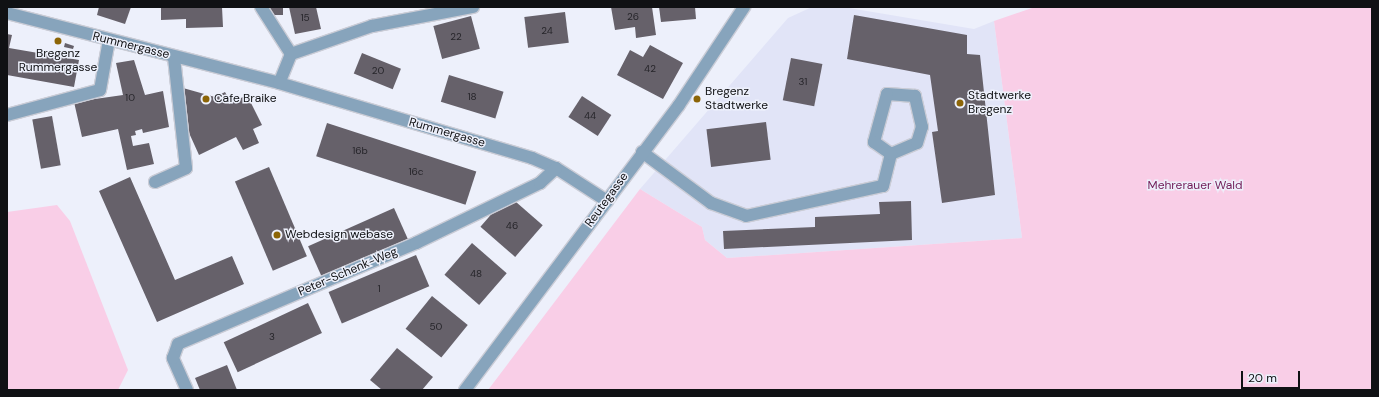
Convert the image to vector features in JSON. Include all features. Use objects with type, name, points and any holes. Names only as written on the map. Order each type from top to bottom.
[{"type":"street","points":[[261,7],[291,54]]},
{"type":"street","points":[[279,83],[291,54],[372,26],[473,7]]},
{"type":"street","name":"Reutegasse","points":[[465,390],[642,152],[679,105],[744,7]]},
{"type":"street","name":"Rummergasse","points":[[7,13],[279,83],[556,168],[607,201]]},
{"type":"street","points":[[7,115],[100,90],[109,40]]},
{"type":"street","points":[[155,182],[186,168],[174,57]]},
{"type":"street","points":[[887,94],[915,96],[922,127],[917,143],[891,154],[874,142],[887,94]]},
{"type":"street","points":[[642,152],[712,203],[746,216],[883,186],[891,154]]},
{"type":"street","name":"Peter-Schenk-Weg","points":[[187,390],[173,358],[178,344],[416,243],[540,183],[556,168]]},
{"type":"shaded area","points":[[812,7],[843,7],[974,29],[994,21],[1022,238],[727,258],[705,240],[702,227],[640,189],[788,18]]},
{"type":"green space","name":"Mehrerauer Wald","points":[[1035,7],[1372,7],[1372,390],[488,390],[640,189],[702,227],[705,240],[727,258],[1022,238],[994,21]]},
{"type":"green space","points":[[57,205],[70,221],[128,370],[118,390],[7,390],[7,212]]},
{"type":"building","points":[[99,7],[131,7],[125,24],[97,15]]},
{"type":"building","points":[[161,7],[222,7],[223,27],[186,28],[186,19],[161,20]]},
{"type":"building","points":[[269,7],[283,7],[283,15],[269,15]]},
{"type":"building","points":[[289,7],[316,7],[321,29],[295,34]]},
{"type":"building","points":[[611,7],[652,7],[656,35],[636,38],[635,27],[615,30]]},
{"type":"building","points":[[659,7],[695,7],[696,19],[661,22]]},
{"type":"building","points":[[565,12],[569,43],[528,48],[524,17]]},
{"type":"building","name":"Stadtwerke Bregenz","points":[[854,15],[967,35],[967,54],[980,55],[995,195],[942,203],[932,132],[938,131],[930,75],[847,59]]},
{"type":"building","points":[[471,16],[480,49],[442,59],[433,26]]},
{"type":"building","points":[[7,34],[12,35],[9,48],[79,60],[74,87],[7,75]]},
{"type":"building","points":[[65,43],[74,46],[73,49],[64,47]]},
{"type":"building","points":[[650,45],[683,63],[663,99],[617,75],[630,50],[643,57]]},
{"type":"building","points":[[362,53],[401,69],[393,89],[354,73]]},
{"type":"building","points":[[791,58],[822,64],[814,106],[783,100]]},
{"type":"building","points":[[134,60],[145,95],[163,91],[169,127],[143,133],[142,129],[135,131],[136,135],[131,136],[133,146],[149,143],[154,164],[127,170],[118,129],[82,137],[74,102],[123,95],[116,63]]},
{"type":"building","points":[[449,75],[504,92],[495,118],[441,102]]},
{"type":"building","points":[[183,88],[215,97],[225,92],[231,103],[247,95],[262,125],[253,129],[259,143],[243,150],[236,137],[199,155],[185,124]]},
{"type":"building","points":[[582,96],[611,115],[598,136],[568,117]]},
{"type":"building","points":[[52,116],[61,165],[41,169],[32,119]]},
{"type":"building","points":[[766,122],[771,160],[711,167],[706,129]]},
{"type":"building","points":[[327,123],[476,172],[466,205],[316,156]]},
{"type":"building","points":[[269,167],[307,256],[273,271],[235,181]]},
{"type":"building","points":[[130,177],[175,280],[232,256],[244,284],[157,322],[99,191]]},
{"type":"building","points":[[508,195],[543,225],[515,257],[480,227]]},
{"type":"building","points":[[911,201],[912,240],[724,249],[723,231],[815,227],[815,217],[880,214],[879,202]]},
{"type":"building","points":[[394,208],[408,239],[322,277],[308,246]]},
{"type":"building","points":[[472,243],[507,273],[479,305],[444,275]]},
{"type":"building","points":[[416,255],[429,286],[342,323],[329,292]]},
{"type":"building","points":[[432,296],[468,325],[441,358],[406,329]]},
{"type":"building","points":[[308,303],[322,333],[238,372],[224,342]]},
{"type":"building","points":[[397,348],[433,377],[422,390],[382,390],[370,380]]},
{"type":"building","points":[[227,365],[237,390],[200,390],[195,378]]},
{"type":"place","name":"Bregenz Rummergasse","points":[[58,41]]},
{"type":"place","name":"Cafe Braike","points":[[206,99]]},
{"type":"place","name":"Bregenz Stadtwerke","points":[[697,99]]},
{"type":"place","name":"Stadtwerke Bregenz","points":[[960,103]]},
{"type":"place","name":"Webdesign webase","points":[[277,235]]}]
